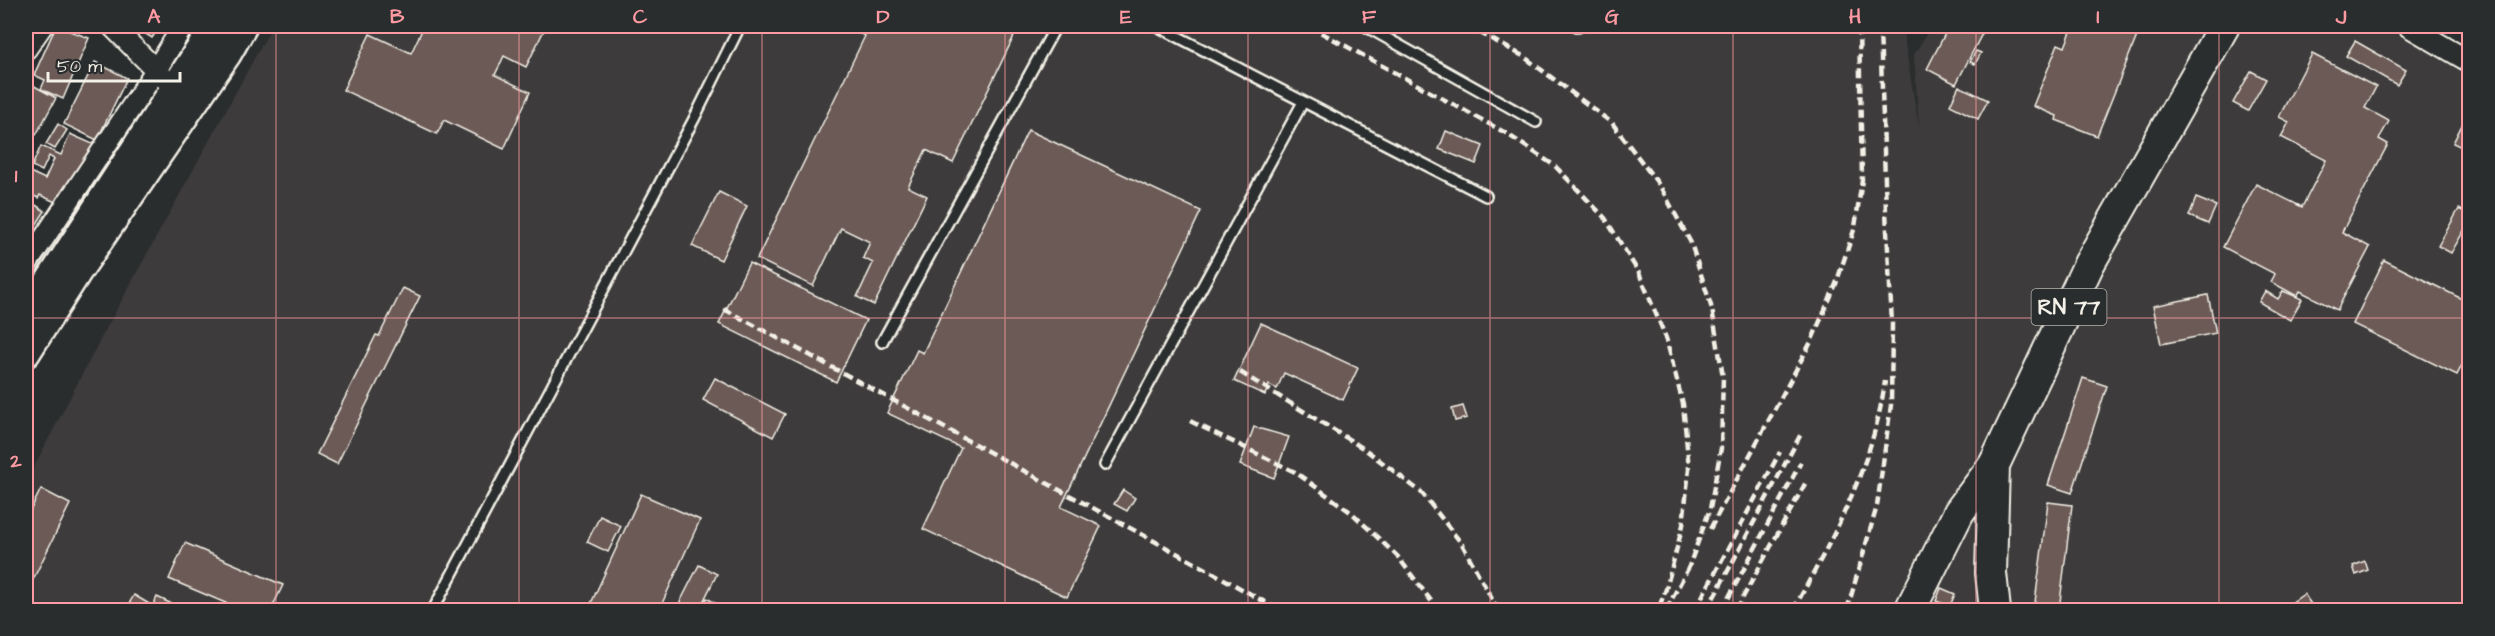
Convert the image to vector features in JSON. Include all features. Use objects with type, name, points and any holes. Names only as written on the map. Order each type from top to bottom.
[{"type":"main road","points":[[26,353],[31,313],[165,80],[215,26]]},
{"type":"main road","points":[[31,313],[227,54],[243,26]]},
{"type":"main road","name":"RN 77","points":[[1995,610],[1991,573],[1994,465],[2089,264],[2224,26]]},
{"type":"main road","points":[[1910,610],[1959,512],[1994,465]]},
{"type":"street","points":[[26,49],[42,26]]},
{"type":"street","points":[[112,26],[165,80]]},
{"type":"street","points":[[26,265],[165,80],[183,26]]},
{"type":"street","points":[[2408,26],[2469,62]]},
{"type":"lane","points":[[433,610],[694,119],[740,26]]},
{"type":"lane","points":[[882,342],[1056,26]]},
{"type":"lane","points":[[1157,26],[1486,196]]},
{"type":"lane","points":[[1365,26],[1536,122]]},
{"type":"lane","points":[[1105,465],[1303,102]]},
{"type":"shaded area","points":[[272,26],[1902,26],[1919,128],[1914,55],[1931,26],[2382,26],[2469,72],[2469,610],[26,610],[26,482],[101,338]]},
{"type":"building","points":[[56,26],[89,38],[63,99],[41,89],[45,80],[34,75]]},
{"type":"building","points":[[133,26],[160,26],[152,38]]},
{"type":"building","points":[[424,26],[546,26],[526,67],[504,56],[495,75],[530,92],[504,149],[444,120],[437,134],[343,90],[370,34],[411,53]]},
{"type":"building","points":[[842,26],[992,26],[1014,36],[953,163],[926,150],[908,187],[927,196],[874,305],[857,297],[873,263],[863,258],[870,242],[841,228],[813,286],[757,259],[865,36]]},
{"type":"building","points":[[1949,26],[1986,26],[1956,84],[1927,69]]},
{"type":"building","points":[[2030,26],[2027,32],[2019,28]]},
{"type":"building","points":[[2073,26],[2141,26],[2097,136],[2056,120],[2057,116],[2033,106],[2058,44],[2065,47]]},
{"type":"building","points":[[2355,41],[2406,70],[2397,85],[2346,56]]},
{"type":"building","points":[[1976,51],[1981,53],[1975,64],[1970,62]]},
{"type":"building","points":[[2312,54],[2376,87],[2365,108],[2389,121],[2379,139],[2388,144],[2342,232],[2370,247],[2337,310],[2300,291],[2297,296],[2271,282],[2275,274],[2223,247],[2256,184],[2302,207],[2326,160],[2281,137],[2289,122],[2279,117]]},
{"type":"building","points":[[95,62],[127,78],[97,140],[64,124]]},
{"type":"building","points":[[2251,71],[2266,79],[2248,111],[2233,103]]},
{"type":"building","points":[[29,83],[56,98],[36,135],[26,129],[26,90]]},
{"type":"building","points":[[1959,86],[1988,100],[1978,119],[1950,105]]},
{"type":"building","points":[[2470,113],[2470,151],[2453,143]]},
{"type":"building","points":[[58,124],[67,130],[55,149],[46,144]]},
{"type":"building","points":[[1028,130],[1201,211],[1061,507],[1101,526],[1067,597],[923,529],[961,448],[887,413],[917,350],[923,353]]},
{"type":"building","points":[[1446,131],[1483,146],[1476,164],[1439,149]]},
{"type":"building","points":[[70,134],[95,145],[62,205],[40,195],[38,198],[26,192],[26,176],[28,177],[30,172],[45,179],[54,159],[49,156],[42,171],[32,166],[41,146],[61,155]]},
{"type":"building","points":[[26,139],[31,142],[26,153]]},
{"type":"building","points":[[719,192],[747,206],[721,260],[692,246]]},
{"type":"building","points":[[2196,198],[2216,206],[2208,224],[2189,216]]},
{"type":"building","points":[[26,199],[45,211],[34,228],[26,222]]},
{"type":"building","points":[[2459,209],[2470,215],[2470,220],[2451,253],[2438,246]]},
{"type":"building","points":[[2384,260],[2470,303],[2470,349],[2457,375],[2353,324]]},
{"type":"building","points":[[749,263],[866,320],[836,382],[719,324]]},
{"type":"building","points":[[403,288],[420,296],[337,464],[317,454],[376,335],[379,336]]},
{"type":"building","points":[[2265,291],[2278,299],[2283,291],[2302,299],[2290,320],[2259,302]]},
{"type":"building","points":[[2208,295],[2216,333],[2161,344],[2153,306]]},
{"type":"building","points":[[1261,323],[1358,368],[1343,400],[1284,373],[1277,389],[1269,385],[1265,395],[1234,381]]},
{"type":"building","points":[[715,378],[785,414],[773,437],[703,400]]},
{"type":"building","points":[[2083,378],[2107,386],[2072,493],[2048,485]]},
{"type":"building","points":[[1463,406],[1467,418],[1455,421],[1452,409]]},
{"type":"building","points":[[1254,427],[1289,437],[1274,478],[1240,465]]},
{"type":"building","points":[[41,489],[70,504],[26,594],[26,519]]},
{"type":"building","points":[[1123,490],[1135,498],[1127,511],[1114,504]]},
{"type":"building","points":[[641,494],[700,520],[659,610],[588,610]]},
{"type":"building","points":[[2048,502],[2072,505],[2059,610],[2034,610]]},
{"type":"building","points":[[600,516],[621,526],[608,552],[587,542]]},
{"type":"building","points":[[185,543],[283,585],[271,610],[242,610],[169,579]]},
{"type":"building","points":[[2365,561],[2368,570],[2356,575],[2353,566]]},
{"type":"building","points":[[699,565],[717,574],[699,610],[676,610]]},
{"type":"building","points":[[1941,588],[1955,594],[1950,606],[1936,601]]},
{"type":"building","points":[[2304,594],[2315,610],[2296,610],[2291,603]]},
{"type":"building","points":[[134,595],[151,605],[148,610],[126,609]]},
{"type":"building","points":[[157,597],[185,610],[151,610]]},
{"type":"building","points":[[707,598],[721,607],[718,610],[699,610]]},
{"type":"railway","points":[[1309,26],[1504,132],[1555,166],[1605,218],[1639,273],[1666,338],[1683,404],[1689,469],[1683,525],[1658,610]]},
{"type":"railway","points":[[1467,26],[1523,56],[1612,123],[1660,186],[1691,243],[1712,309],[1723,377],[1721,448],[1710,509],[1688,569]]},
{"type":"railway","points":[[1710,529],[1811,342],[1836,284],[1855,227],[1862,180],[1859,26]]},
{"type":"railway","points":[[1847,610],[1877,506],[1891,405],[1892,324],[1880,26]]},
{"type":"railway","points":[[724,309],[1279,610]]},
{"type":"railway","points":[[1240,372],[1366,450],[1421,492],[1462,544],[1498,610]]},
{"type":"railway","points":[[1793,610],[1837,528],[1862,471],[1880,411],[1885,381]]},
{"type":"railway","points":[[1190,421],[1295,472],[1352,513],[1398,557],[1438,610]]},
{"type":"railway","points":[[1707,610],[1802,432]]},
{"type":"railway","points":[[1695,610],[1780,452]]},
{"type":"railway","points":[[1722,610],[1801,462]]},
{"type":"railway","points":[[1736,610],[1806,482]]},
{"type":"railway","points":[[1666,610],[1691,563]]}]
